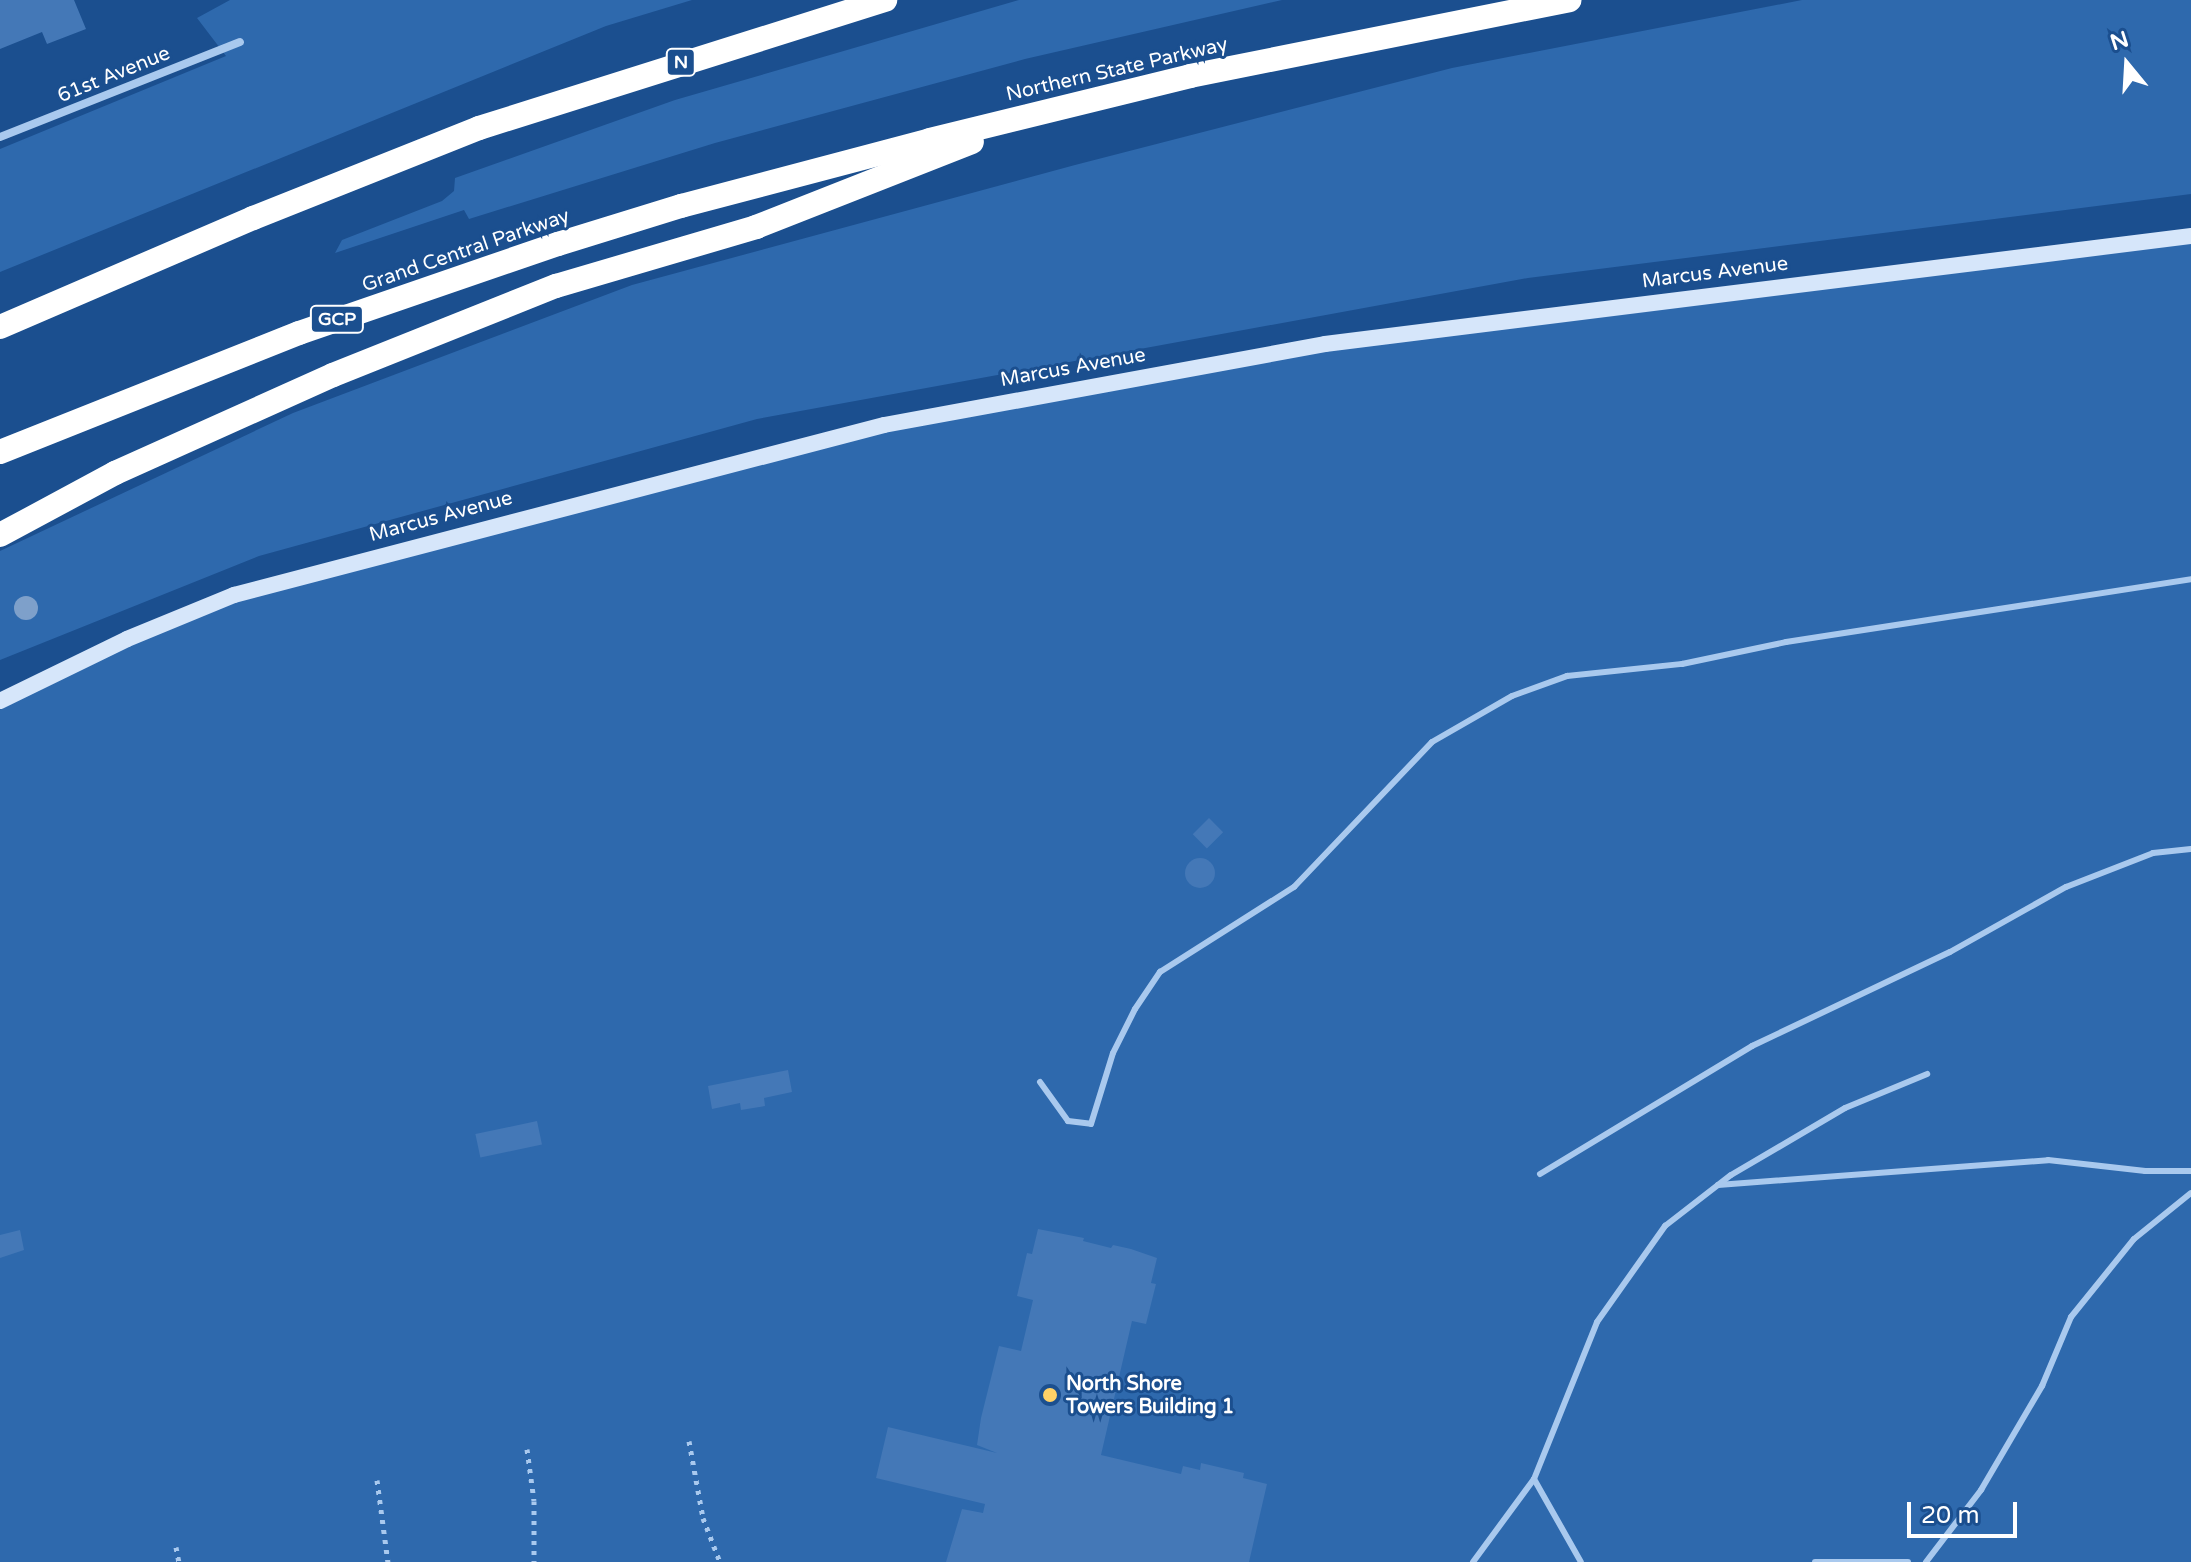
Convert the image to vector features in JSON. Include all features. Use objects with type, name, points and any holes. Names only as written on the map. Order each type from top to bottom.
[{"type":"highway","name":"N","points":[[0,327],[253,218],[479,128],[885,0]]},
{"type":"highway","name":"Northern State Parkway","points":[[681,206],[1062,107],[1306,51],[1569,0]]},
{"type":"highway","points":[[0,535],[115,473],[363,363],[556,286],[756,227],[1062,107]]},
{"type":"highway","name":"Grand Central Parkway","points":[[0,452],[299,333],[558,244],[681,206]]},
{"type":"main road","name":"Marcus Avenue","points":[[0,701],[127,639],[234,595],[777,450],[912,419],[1325,344],[2191,236]]},
{"type":"street","name":"61st Avenue","points":[[0,137],[240,42]]},
{"type":"lane","points":[[1040,1082],[1068,1121],[1091,1124],[1113,1053],[1135,1009],[1160,972],[1294,887],[1432,742],[1512,696],[1567,676],[1682,664],[1786,642],[2191,579]]},
{"type":"lane","points":[[1540,1174],[1752,1046],[1950,952],[2066,887],[2153,853],[2191,849]]},
{"type":"lane","points":[[1473,1562],[1534,1479],[1597,1322],[1665,1226],[1718,1185],[1845,1108],[1927,1074]]},
{"type":"lane","points":[[1718,1185],[2048,1160],[2145,1171],[2191,1171]]},
{"type":"lane","points":[[1926,1562],[1981,1490],[2042,1386],[2071,1317],[2134,1239],[2191,1193]]},
{"type":"lane","points":[[1534,1479],[1581,1562]]},
{"type":"lane","points":[[1815,1562],[1908,1562]]},
{"type":"path","points":[[689,1441],[703,1518],[720,1562]]},
{"type":"path","points":[[527,1449],[534,1501],[534,1562]]},
{"type":"path","points":[[377,1480],[388,1562]]},
{"type":"path","points":[[176,1547],[179,1562]]},
{"type":"shaded area","points":[[230,0],[692,0],[606,26],[0,272],[0,149],[226,56],[197,18]]},
{"type":"shaded area","points":[[1019,0],[1282,0],[1025,59],[715,143],[469,219],[464,210],[335,253],[342,240],[442,201],[454,191],[455,178],[675,100]]},
{"type":"shaded area","points":[[1802,0],[2191,0],[2191,194],[1528,278],[757,419],[259,556],[0,660],[0,551],[293,413],[632,285],[1075,165],[1452,68]]},
{"type":"shaded area","points":[[2191,236],[2191,1562],[0,1562],[0,701],[234,595],[792,447],[1229,359]]},
{"type":"building","points":[[0,0],[74,0],[86,29],[47,44],[42,32],[0,49]]},
{"type":"building","points":[[1209,818],[1223,832],[1207,848],[1193,834]]},
{"type":"building","points":[[1200,858],[1206,859],[1214,867],[1214,879],[1206,887],[1200,888],[1194,887],[1186,879],[1185,873],[1186,867],[1194,859]]},
{"type":"building","points":[[788,1070],[792,1092],[764,1098],[765,1106],[741,1110],[740,1103],[712,1109],[708,1086]]},
{"type":"building","points":[[537,1121],[542,1144],[480,1158],[475,1134]]},
{"type":"building","name":"North Shore Towers Building 1","points":[[1038,1229],[1084,1238],[1083,1241],[1111,1248],[1113,1245],[1131,1249],[1157,1258],[1151,1283],[1156,1284],[1146,1324],[1132,1321],[1101,1455],[1181,1474],[1183,1466],[1200,1470],[1201,1463],[1244,1473],[1243,1478],[1267,1484],[1249,1562],[946,1562],[962,1509],[983,1513],[985,1504],[876,1478],[888,1427],[997,1453],[977,1445],[981,1418],[999,1346],[1021,1351],[1033,1300],[1017,1296],[1027,1253],[1032,1254]]},
{"type":"building","points":[[20,1230],[24,1250],[0,1258],[0,1235]]},
{"type":"place","name":"North Shore Towers Building 1","points":[[1050,1395]]}]
